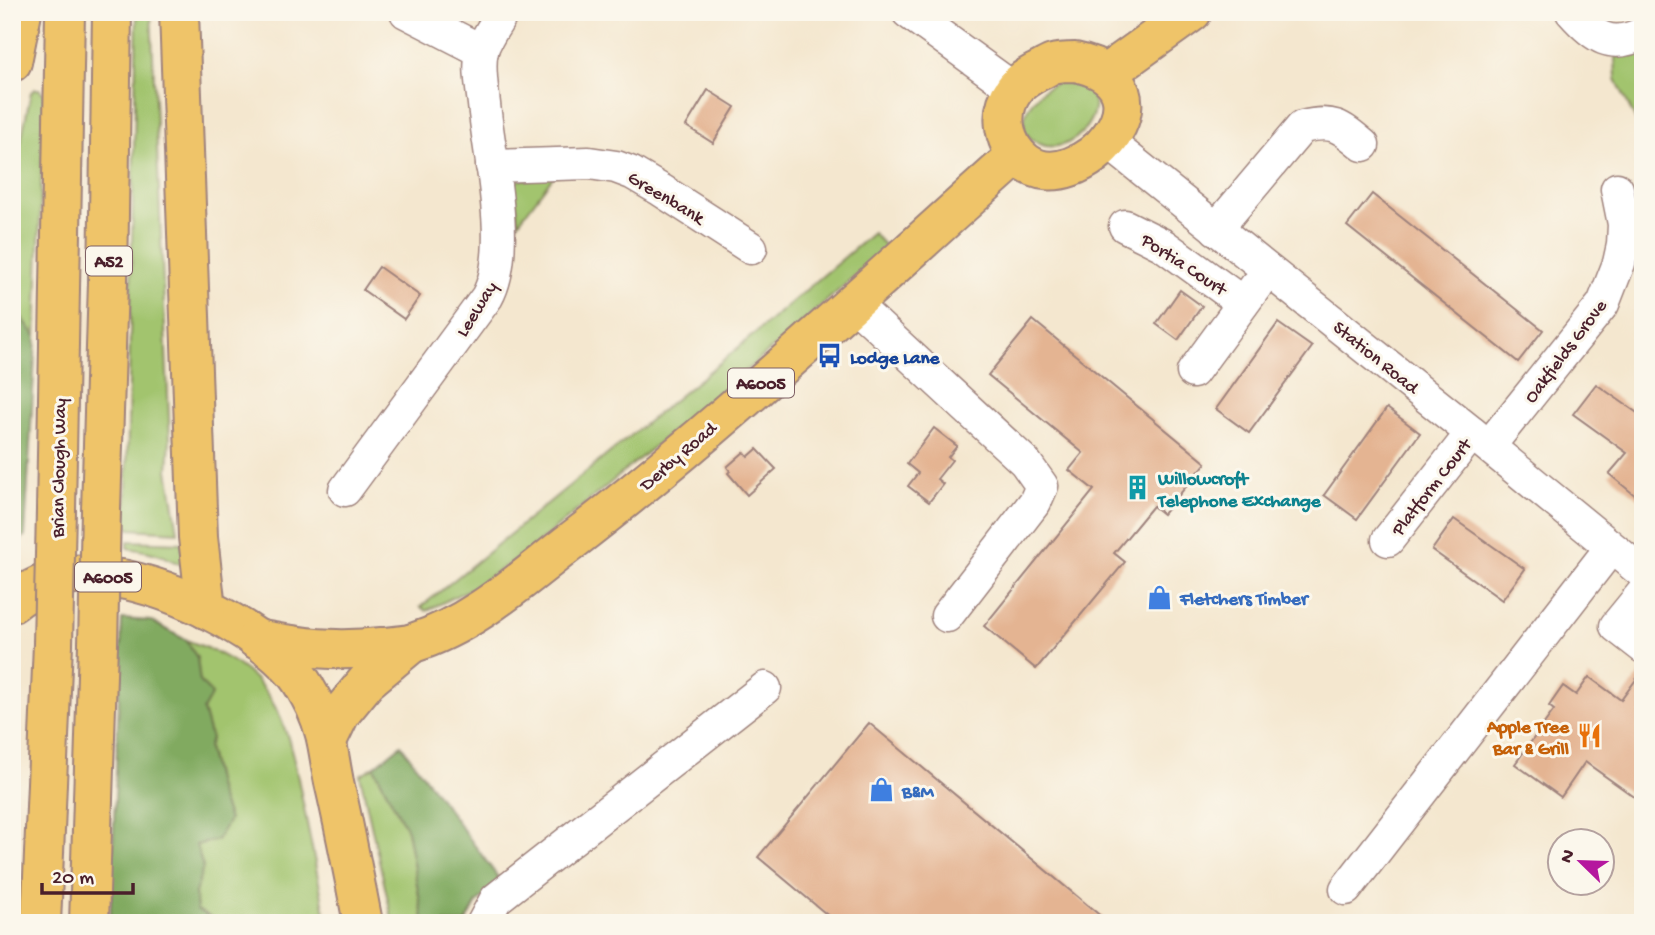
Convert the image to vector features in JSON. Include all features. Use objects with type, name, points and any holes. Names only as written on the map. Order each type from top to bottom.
[{"type":"main road","points":[[12,62],[22,12]]},
{"type":"main road","name":"Brian Clough Way","points":[[41,923],[53,644],[65,12]]},
{"type":"main road","name":"A52","points":[[89,923],[108,282],[112,12]]},
{"type":"main road","points":[[179,12],[197,510],[206,609]]},
{"type":"main road","points":[[1107,73],[1192,12]]},
{"type":"main road","points":[[1075,62],[1097,67],[1107,73],[1119,87],[1121,118],[1108,142],[1086,160],[1066,168],[1043,170],[1029,165],[1009,145],[1004,122],[1014,89],[1052,64],[1075,62]]},
{"type":"main road","name":"Derby Road","points":[[256,639],[314,650],[411,644],[445,630],[496,600],[625,500],[1017,155]]},
{"type":"main road","name":"A6005","points":[[12,603],[28,590],[76,574],[121,578],[158,588],[206,609],[256,639]]},
{"type":"main road","points":[[256,639],[298,676],[315,706],[328,739],[363,923]]},
{"type":"main road","name":"Derby Road","points":[[328,739],[340,714],[367,681],[411,644]]},
{"type":"street","points":[[406,12],[482,51]]},
{"type":"street","name":"Leeway","points":[[345,490],[494,284],[499,253],[496,199],[482,86],[482,51],[503,12]]},
{"type":"street","points":[[908,12],[1014,89]]},
{"type":"street","points":[[1572,12],[1586,27],[1605,40],[1628,40],[1643,33]]},
{"type":"street","points":[[1216,229],[1302,127],[1323,122],[1343,128],[1363,145]]},
{"type":"street","name":"Station Road","points":[[1108,142],[1643,573]]},
{"type":"street","name":"Greenbank","points":[[492,166],[589,163],[616,167],[661,190],[751,248]]},
{"type":"street","name":"Oakfields Grove","points":[[1480,440],[1603,304],[1619,263],[1633,246],[1624,224],[1617,189]]},
{"type":"street","name":"Portia Court","points":[[1125,226],[1163,246],[1243,303]]},
{"type":"street","name":"Portia Court","points":[[1193,372],[1268,270]]},
{"type":"street","points":[[852,302],[1025,462],[1042,486],[1035,502],[947,616]]},
{"type":"street","name":"Platform Court","points":[[1388,540],[1480,440]]},
{"type":"street","points":[[1346,889],[1610,549]]},
{"type":"street","points":[[1643,593],[1616,626],[1643,647]]},
{"type":"street","points":[[483,923],[496,899],[765,688]]},
{"type":"green space","points":[[137,12],[151,12],[170,440],[168,470],[178,532],[129,529],[126,520]]},
{"type":"green space","points":[[1643,49],[1643,135],[1616,79],[1615,57]]},
{"type":"green space","points":[[1060,82],[1082,86],[1093,96],[1094,110],[1088,125],[1076,138],[1060,145],[1043,145],[1026,134],[1025,117],[1038,95]]},
{"type":"green space","points":[[35,89],[44,94],[36,337],[12,307],[12,185],[31,92]]},
{"type":"green space","points":[[555,174],[518,223],[514,181]]},
{"type":"green space","points":[[873,233],[887,248],[774,347],[527,552],[474,587],[426,611],[421,607],[733,352]]},
{"type":"green space","points":[[12,307],[36,337],[25,535],[12,551]]},
{"type":"green space","points":[[128,541],[182,543],[184,565],[163,556],[128,548]]},
{"type":"green space","points":[[122,619],[151,621],[186,640],[197,658],[200,682],[212,694],[203,710],[211,739],[208,748],[229,820],[217,840],[196,845],[203,867],[195,893],[197,910],[221,923],[110,923]]},
{"type":"green space","points":[[186,640],[237,664],[254,678],[272,700],[286,731],[295,764],[327,923],[221,923],[197,910],[195,893],[203,867],[195,845],[229,820],[219,793],[208,747],[211,739],[203,710],[197,658]]},
{"type":"green space","points":[[401,745],[500,880],[476,904],[466,923],[424,923],[407,830],[374,767]]},
{"type":"green space","points":[[374,767],[407,830],[424,923],[393,923],[360,775]]},
{"type":"building","points":[[708,90],[735,107],[713,143],[686,126]]},
{"type":"building","points":[[1372,194],[1543,330],[1518,362],[1347,226]]},
{"type":"building","points":[[379,267],[420,296],[404,319],[363,290]]},
{"type":"building","points":[[1180,290],[1202,306],[1178,340],[1156,324]]},
{"type":"building","name":"Willowcroft Telephone Exchange","points":[[1033,320],[1206,463],[1163,514],[1153,506],[1114,553],[1125,562],[1036,669],[984,626],[1094,490],[1069,470],[1083,453],[988,375]]},
{"type":"building","points":[[1278,323],[1312,347],[1249,433],[1216,409]]},
{"type":"building","points":[[1596,384],[1643,417],[1643,502],[1609,474],[1627,453],[1573,414]]},
{"type":"building","points":[[1387,408],[1420,433],[1357,519],[1324,495]]},
{"type":"building","points":[[934,428],[957,446],[948,457],[952,460],[937,479],[943,484],[929,502],[908,486],[918,473],[907,464]]},
{"type":"building","points":[[757,449],[776,469],[747,495],[728,473],[730,471],[727,467],[744,452],[748,457]]},
{"type":"building","points":[[1454,519],[1525,569],[1502,600],[1432,550]]},
{"type":"building","name":"Apple Tree Bar & Grill","points":[[1643,670],[1643,803],[1585,762],[1561,797],[1515,764],[1554,710],[1549,706],[1563,686],[1576,695],[1589,677],[1621,700]]},
{"type":"building","name":"B&M","points":[[869,723],[1109,923],[837,923],[758,857]]},
{"type":"place","name":"Lodge Lane","points":[[830,356]]},
{"type":"place","name":"Willowcroft Telephone Exchange","points":[[1138,488]]},
{"type":"place","name":"Fletchers Timber","points":[[1160,597]]},
{"type":"place","name":"Apple Tree Bar & Grill","points":[[1589,736]]},
{"type":"place","name":"B&M","points":[[882,790]]}]
